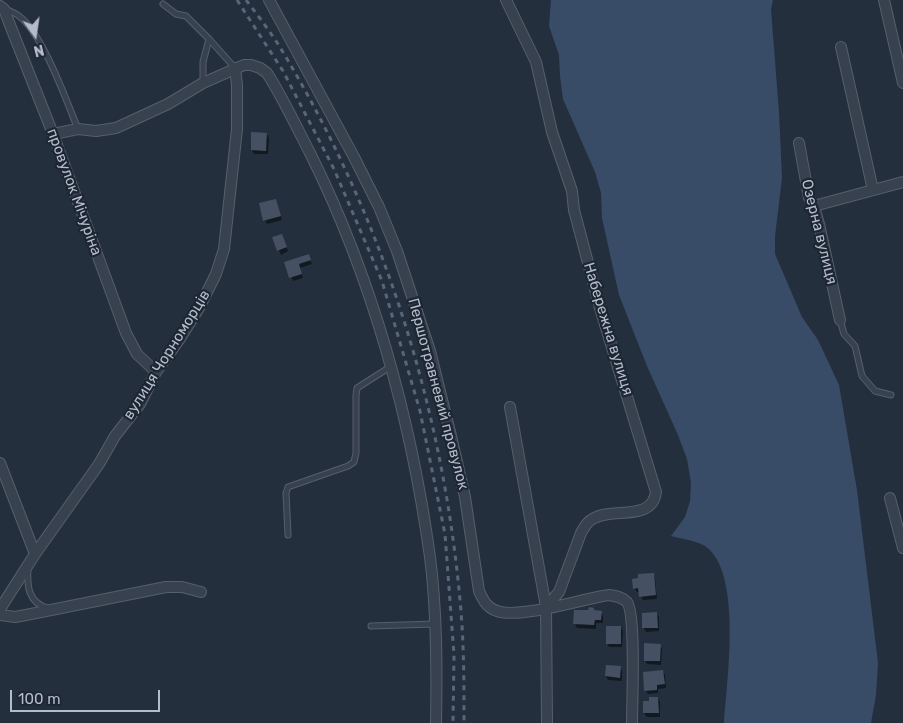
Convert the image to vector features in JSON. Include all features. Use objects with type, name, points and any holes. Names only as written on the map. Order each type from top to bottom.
[{"type":"street","name":"Першотравневий провулок","points":[[269,0],[354,157],[379,207],[397,251],[430,351],[465,497],[482,600],[488,607],[506,613],[531,612],[546,607]]},
{"type":"street","name":"Набережна вулиця","points":[[506,0],[536,62],[552,132],[572,191],[576,217],[600,308],[656,492],[655,500],[651,506],[643,510],[599,516],[586,525],[581,533],[560,592],[546,607]]},
{"type":"street","points":[[884,0],[903,83]]},
{"type":"street","name":"провулок Мічуріна","points":[[2,8],[52,134],[126,333],[137,354],[156,372]]},
{"type":"street","points":[[841,47],[873,190]]},
{"type":"street","points":[[52,134],[78,129],[96,131],[116,128],[168,104],[203,83],[235,68],[251,65],[267,73],[332,197],[349,239],[390,367],[403,416],[420,496],[430,558],[435,624],[436,723]]},
{"type":"street","name":"вулиця Чорноморців","points":[[0,609],[35,554],[99,464],[126,420],[140,404],[156,372],[199,308],[220,263],[230,203],[237,129],[235,68]]},
{"type":"street","name":"Озерна вулиця","points":[[800,143],[809,198],[814,206],[840,320]]},
{"type":"street","points":[[814,206],[903,182]]},
{"type":"street","points":[[510,407],[546,607],[548,723]]},
{"type":"street","points":[[0,463],[35,554]]},
{"type":"street","points":[[890,498],[903,548]]},
{"type":"street","points":[[0,615],[15,617],[166,588],[182,587],[201,592]]},
{"type":"street","points":[[546,607],[609,595],[626,601],[629,606],[632,622],[632,723]]},
{"type":"lane","points":[[163,4],[176,14],[186,16],[235,68]]},
{"type":"lane","points":[[2,8],[19,16],[29,25],[54,70],[78,129]]},
{"type":"lane","points":[[203,83],[203,62],[209,39]]},
{"type":"lane","points":[[840,320],[844,334],[855,346],[862,376],[875,391],[891,395]]},
{"type":"lane","points":[[288,535],[286,493],[288,487],[348,466],[354,462],[356,453],[357,388],[390,367]]},
{"type":"lane","points":[[29,565],[28,586],[33,600],[45,608],[55,610]]},
{"type":"lane","points":[[371,626],[435,624]]},
{"type":"water","points":[[551,0],[773,0],[771,9],[782,178],[775,236],[775,254],[802,317],[818,340],[839,385],[857,490],[878,663],[876,695],[871,723],[724,723],[730,633],[726,585],[720,565],[710,550],[697,542],[671,536],[685,517],[690,501],[691,483],[687,459],[619,295],[602,218],[601,193],[595,172],[563,99],[559,55],[549,26]]},
{"type":"building","points":[[251,132],[267,133],[266,151],[251,150]]},
{"type":"building","points":[[276,199],[281,216],[263,221],[259,203]]},
{"type":"building","points":[[282,234],[287,247],[277,251],[272,237]]},
{"type":"building","points":[[309,254],[311,260],[299,264],[302,274],[289,278],[284,262]]},
{"type":"building","points":[[654,573],[656,595],[639,597],[638,588],[633,589],[632,579],[638,578],[638,574]]},
{"type":"building","points":[[589,607],[602,611],[601,620],[595,620],[594,625],[573,624],[574,610],[588,610]]},
{"type":"building","points":[[657,612],[658,628],[642,628],[642,613]]},
{"type":"building","points":[[606,626],[621,626],[621,644],[606,644]]},
{"type":"building","points":[[644,643],[661,644],[660,661],[644,661]]},
{"type":"building","points":[[606,665],[621,666],[620,678],[605,676]]},
{"type":"building","points":[[663,670],[665,684],[657,685],[657,690],[644,691],[643,672]]},
{"type":"building","points":[[649,697],[658,697],[659,713],[643,713],[643,701],[649,701]]},
{"type":"railway","points":[[237,0],[283,71],[334,169],[382,281],[420,411],[445,534],[454,655],[453,723]]},
{"type":"railway","points":[[246,0],[278,44],[315,108],[347,174],[376,242],[401,311],[422,382],[451,526],[461,615],[464,723]]}]
